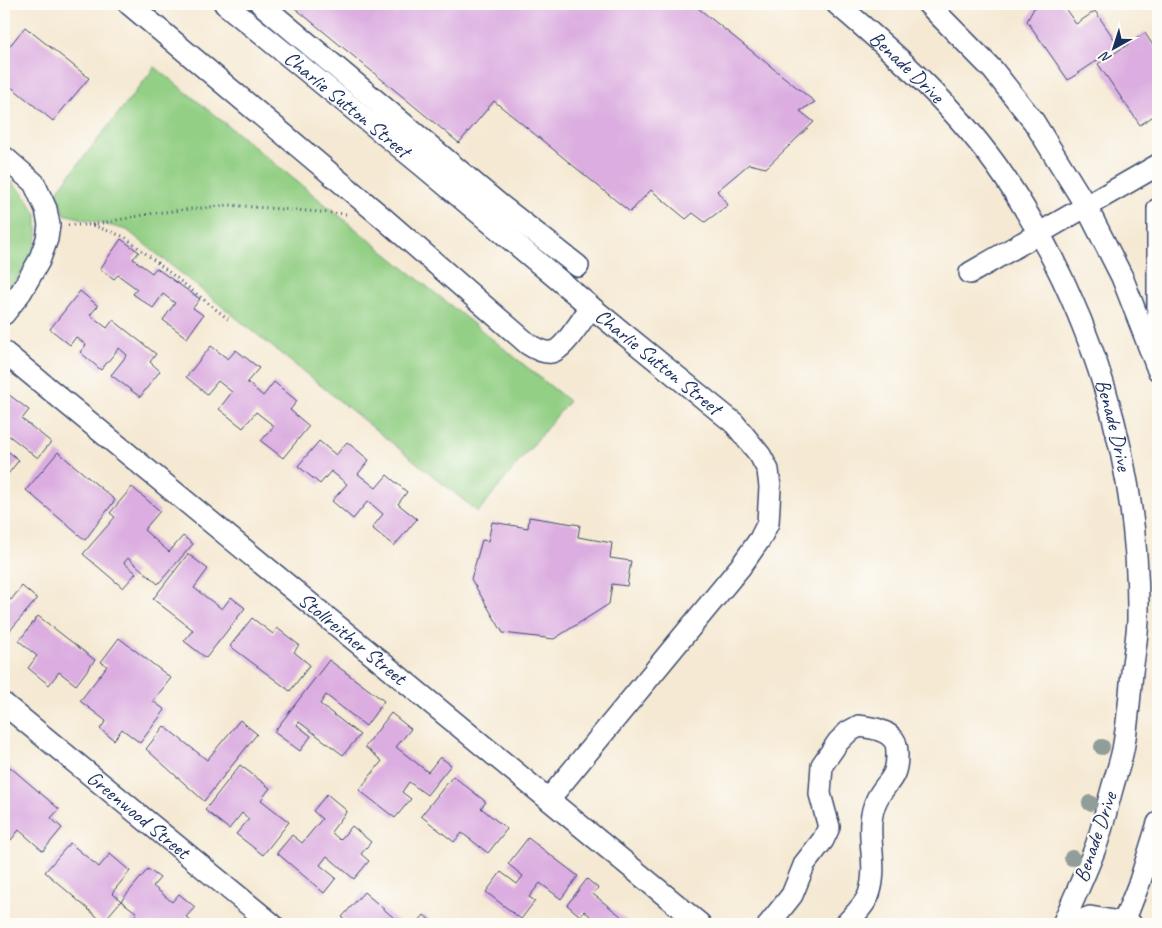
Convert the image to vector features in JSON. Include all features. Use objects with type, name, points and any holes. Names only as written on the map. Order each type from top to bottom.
[{"type":"street","points":[[129,4],[382,217],[528,344],[540,350],[551,352],[561,347],[583,301],[578,266],[500,205],[260,4]]},
{"type":"street","name":"Charlie Sutton Street","points":[[225,4],[416,160],[583,301],[734,423],[760,455],[768,470],[770,487],[768,523],[760,539],[741,566],[549,799]]},
{"type":"street","name":"Benade Drive","points":[[837,4],[907,66],[965,127],[1004,177],[1039,233],[1072,299],[1110,402],[1127,484],[1135,550],[1138,622],[1124,746],[1097,844],[1063,924]]},
{"type":"street","points":[[928,4],[993,70],[1034,122],[1086,206],[1122,277],[1158,370]]},
{"type":"street","points":[[4,157],[34,183],[46,209],[50,225],[39,261],[21,292],[4,314]]},
{"type":"street","points":[[970,273],[1158,165]]},
{"type":"street","points":[[1158,209],[1158,323]]},
{"type":"street","points":[[556,277],[578,266]]},
{"type":"street","name":"Stollreither Street","points":[[4,352],[700,924]]},
{"type":"street","name":"Greenwood Street","points":[[4,704],[272,924]]},
{"type":"street","points":[[769,924],[792,896],[805,863],[823,840],[828,827],[820,794],[822,765],[838,742],[848,732],[859,726],[885,732],[894,740],[897,748],[897,769],[878,796],[872,810],[870,829],[872,882],[868,895],[846,924]]},
{"type":"street","points":[[1073,924],[1090,917],[1126,924],[1158,823]]},
{"type":"path","points":[[50,225],[92,225],[154,213],[229,205],[382,217]]},
{"type":"path","points":[[92,225],[125,237],[228,319]]},
{"type":"green space","points":[[155,67],[569,401],[478,512],[127,230],[64,214],[57,191]]},
{"type":"green space","points":[[4,175],[23,193],[37,215],[37,237],[31,258],[4,298]]},
{"type":"building","points":[[290,4],[693,4],[815,102],[800,111],[814,122],[766,168],[749,164],[717,191],[728,205],[705,222],[693,213],[686,219],[651,190],[630,212],[494,101],[459,143]]},
{"type":"building","points":[[1048,4],[1062,4],[1076,24],[1095,11],[1119,46],[1068,80],[1027,21],[1034,8]]},
{"type":"building","points":[[25,27],[89,78],[53,121],[4,81],[4,53]]},
{"type":"building","points":[[1145,33],[1158,53],[1158,113],[1140,125],[1098,64]]},
{"type":"building","points":[[121,239],[139,252],[133,259],[152,273],[156,268],[200,299],[193,308],[203,315],[187,338],[163,320],[175,303],[163,294],[153,308],[133,294],[137,289],[118,275],[114,279],[100,269]]},
{"type":"building","points":[[80,291],[98,306],[90,315],[107,328],[113,320],[156,354],[150,362],[160,371],[140,397],[111,375],[127,355],[119,348],[101,370],[80,352],[86,345],[76,337],[70,345],[50,329]]},
{"type":"building","points":[[211,346],[228,359],[236,350],[259,368],[247,382],[263,396],[274,382],[297,401],[290,410],[309,426],[283,458],[261,441],[274,426],[256,412],[243,428],[219,409],[232,392],[218,381],[207,394],[186,377]]},
{"type":"building","points":[[4,391],[29,410],[22,419],[51,442],[38,458],[8,435],[4,440]]},
{"type":"building","points":[[319,441],[336,455],[347,442],[369,460],[358,474],[376,488],[387,475],[407,492],[398,504],[417,519],[394,546],[372,528],[383,514],[368,501],[353,519],[332,501],[347,484],[331,471],[320,484],[298,466]]},
{"type":"building","points":[[4,448],[19,460],[4,479]]},
{"type":"building","points":[[58,452],[115,500],[85,540],[26,490]]},
{"type":"building","points":[[132,487],[160,511],[144,530],[169,552],[183,536],[193,544],[158,584],[128,558],[124,563],[136,573],[123,588],[83,554],[115,517],[110,513]]},
{"type":"building","points":[[529,517],[580,525],[578,537],[612,543],[610,558],[631,561],[627,586],[612,584],[609,604],[554,639],[503,633],[471,579],[482,540],[488,541],[492,522],[528,528]]},
{"type":"building","points":[[188,554],[208,569],[194,588],[222,609],[231,597],[245,608],[206,658],[184,641],[193,630],[153,599]]},
{"type":"building","points":[[22,586],[37,599],[7,634],[4,631],[4,594],[11,600]]},
{"type":"building","points":[[38,616],[95,660],[76,685],[59,672],[49,685],[28,668],[37,656],[19,641]]},
{"type":"building","points":[[252,618],[273,634],[277,628],[299,645],[294,652],[310,665],[290,691],[230,646]]},
{"type":"building","points":[[119,638],[171,678],[153,701],[165,710],[140,743],[122,729],[114,740],[100,729],[106,721],[80,701],[107,666],[101,662]]},
{"type":"building","points":[[329,660],[384,701],[366,726],[326,695],[320,704],[360,735],[343,755],[299,722],[297,725],[311,736],[300,751],[274,732]]},
{"type":"building","points":[[391,713],[411,729],[396,747],[428,772],[440,757],[451,765],[427,795],[409,782],[402,792],[411,799],[395,818],[359,790],[382,761],[365,747]]},
{"type":"building","points":[[240,720],[257,734],[204,801],[146,749],[164,726],[207,760]]},
{"type":"building","points":[[240,765],[270,788],[261,800],[289,822],[263,855],[236,834],[249,819],[242,813],[229,829],[205,810]]},
{"type":"building","points":[[10,767],[59,809],[51,818],[62,828],[43,851],[19,830],[11,840],[4,834],[4,775]]},
{"type":"building","points":[[453,776],[486,802],[481,808],[507,829],[488,853],[462,833],[454,842],[421,816]]},
{"type":"building","points":[[327,794],[347,811],[331,832],[340,840],[352,826],[371,842],[361,854],[369,861],[354,879],[327,856],[320,865],[336,878],[324,893],[277,853],[292,835],[302,843],[322,819],[313,811]]},
{"type":"building","points":[[528,838],[578,876],[561,899],[540,883],[529,897],[535,901],[521,919],[486,892],[501,872],[517,884],[523,876],[508,864]]},
{"type":"building","points":[[70,843],[99,867],[110,854],[130,871],[112,893],[121,901],[103,922],[45,872]]},
{"type":"building","points":[[148,869],[160,878],[153,886],[172,902],[179,894],[195,907],[186,917],[195,924],[133,924],[130,921],[137,913],[121,901]]},
{"type":"building","points":[[587,879],[598,888],[593,894],[631,924],[592,924],[595,920],[584,911],[580,916],[567,905]]},
{"type":"building","points":[[364,892],[401,924],[350,924],[342,917]]},
{"type":"building","points":[[424,915],[435,924],[416,924]]},
{"type":"building","points":[[571,917],[580,924],[566,924]]}]
